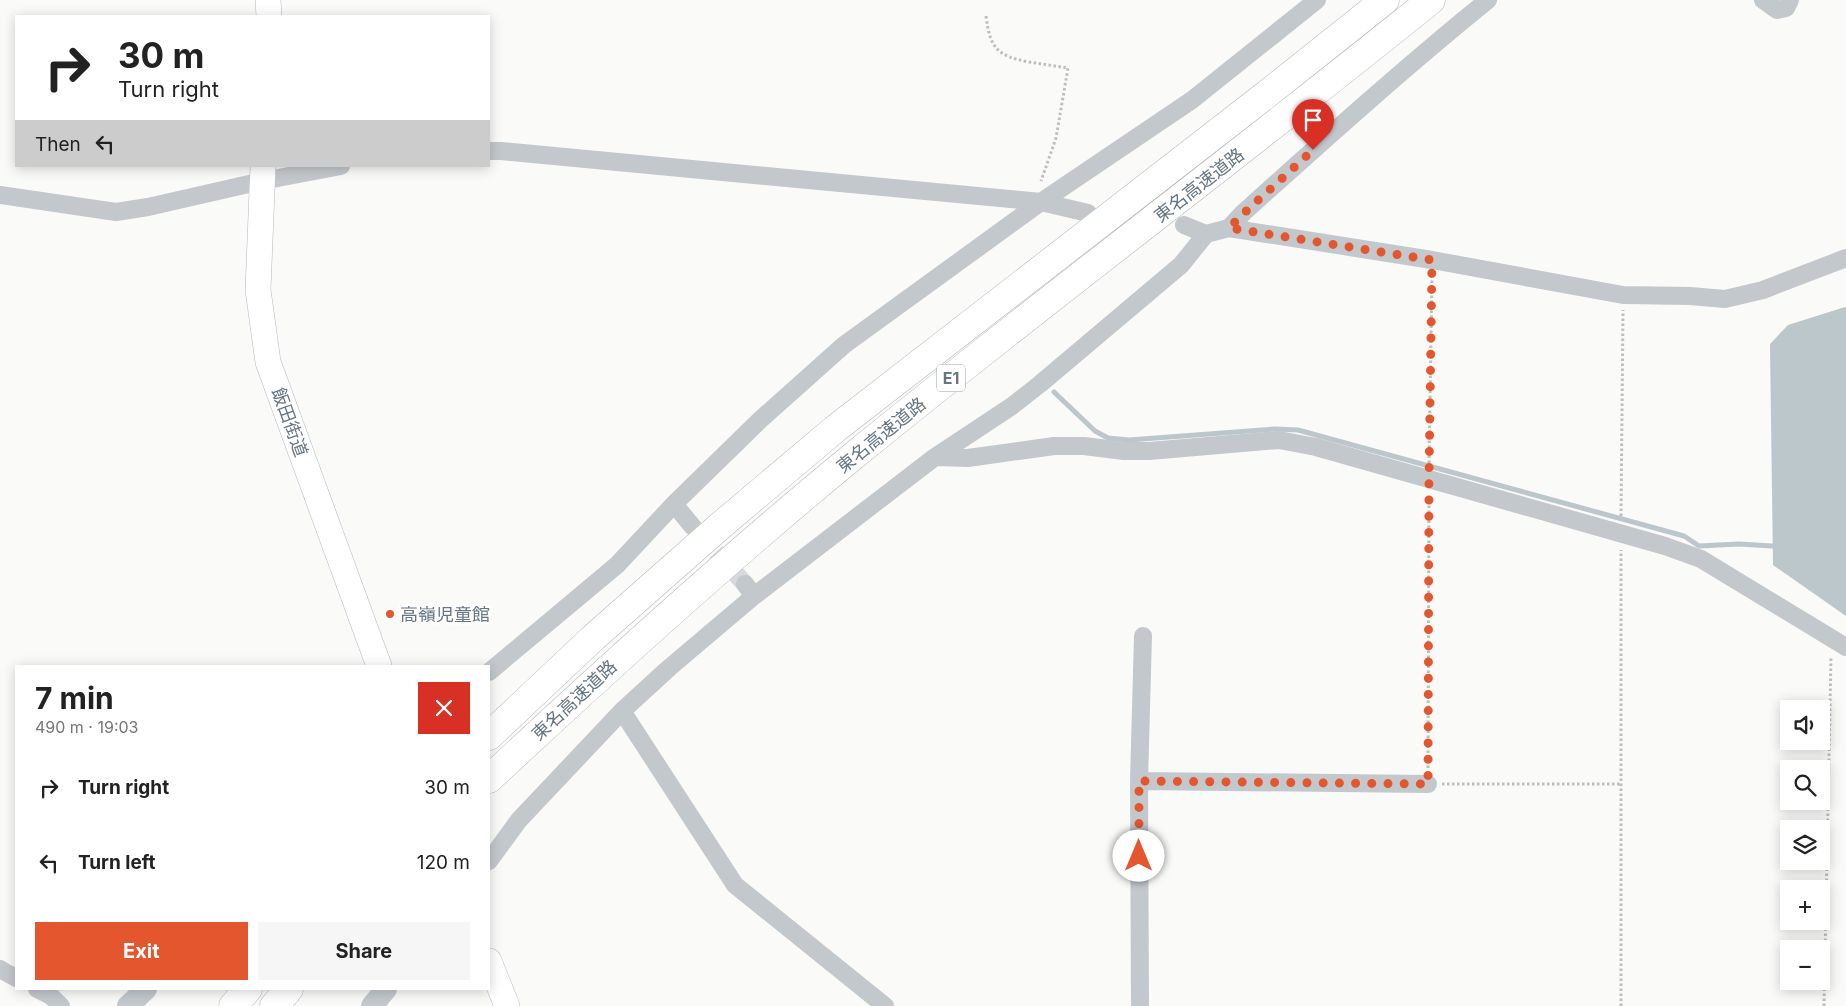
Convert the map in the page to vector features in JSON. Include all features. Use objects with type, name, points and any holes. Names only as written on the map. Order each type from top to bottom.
[{"type":"highway","name":"東名高速道路","points":[[490,735],[594,637],[720,526],[835,429],[1385,0]]},
{"type":"highway","name":"東名高速道路","points":[[490,778],[615,661],[740,551],[856,454],[1005,335],[1328,84],[1431,0]]},
{"type":"highway","points":[[233,1006],[247,990]]},
{"type":"highway","points":[[274,1006],[288,990]]},
{"type":"main road","points":[[268,0],[269,15]]},
{"type":"main road","name":"飯田街道","points":[[262,174],[258,290],[268,362],[379,665]]},
{"type":"main road","points":[[490,964],[507,1006]]},
{"type":"street","points":[[490,671],[617,565],[674,504],[760,420],[844,345],[1041,202],[1192,100],[1317,0]]},
{"type":"street","points":[[1229,228],[1342,124],[1435,43],[1488,0]]},
{"type":"street","points":[[1763,0],[1777,10],[1786,8],[1790,0]]},
{"type":"street","points":[[490,151],[501,150],[1041,202],[1088,213]]},
{"type":"street","points":[[0,195],[116,212],[148,207],[262,174],[331,167]]},
{"type":"street","points":[[1184,225],[1206,234]]},
{"type":"street","points":[[490,860],[519,820],[622,711],[749,590],[935,457],[1012,406],[1181,265],[1206,234],[1229,228],[1432,260],[1623,295],[1690,296],[1726,299],[1763,290],[1846,258]]},
{"type":"street","points":[[935,457],[968,458],[1054,446],[1084,446],[1124,451],[1149,451],[1279,440],[1316,447],[1665,546],[1700,559],[1839,643]]},
{"type":"street","points":[[674,504],[693,526]]},
{"type":"street","points":[[1140,1006],[1139,781],[1143,636]]},
{"type":"street","points":[[622,711],[734,885],[885,1006]]},
{"type":"street","points":[[1139,781],[1428,784]]},
{"type":"street","points":[[0,970],[15,978]]},
{"type":"street","points":[[128,1006],[145,990]]},
{"type":"street","points":[[372,1006],[385,990]]},
{"type":"path","points":[[986,16],[988,34],[1000,52],[1011,59],[1068,68],[1056,138],[1039,186],[1041,202]]},
{"type":"path","points":[[1432,260],[1428,784],[1622,784]]},
{"type":"path","points":[[1621,1006],[1623,295]]},
{"type":"path","points":[[1824,1006],[1839,643]]},
{"type":"shaded area","points":[[1845,307],[1846,616],[1773,565],[1770,344],[1788,325]]},
{"type":"waterway","points":[[1054,392],[1095,431],[1108,438],[1129,440],[1275,429],[1298,430],[1684,536],[1699,546],[1778,545]]},
{"type":"tunnel","points":[[698,532],[745,584]]},
{"type":"place","name":"高嶺児童館","points":[[390,614]]},
{"type":"route","points":[[1139,856],[1139,781],[1428,784],[1432,260],[1229,228],[1313,150]]}]
